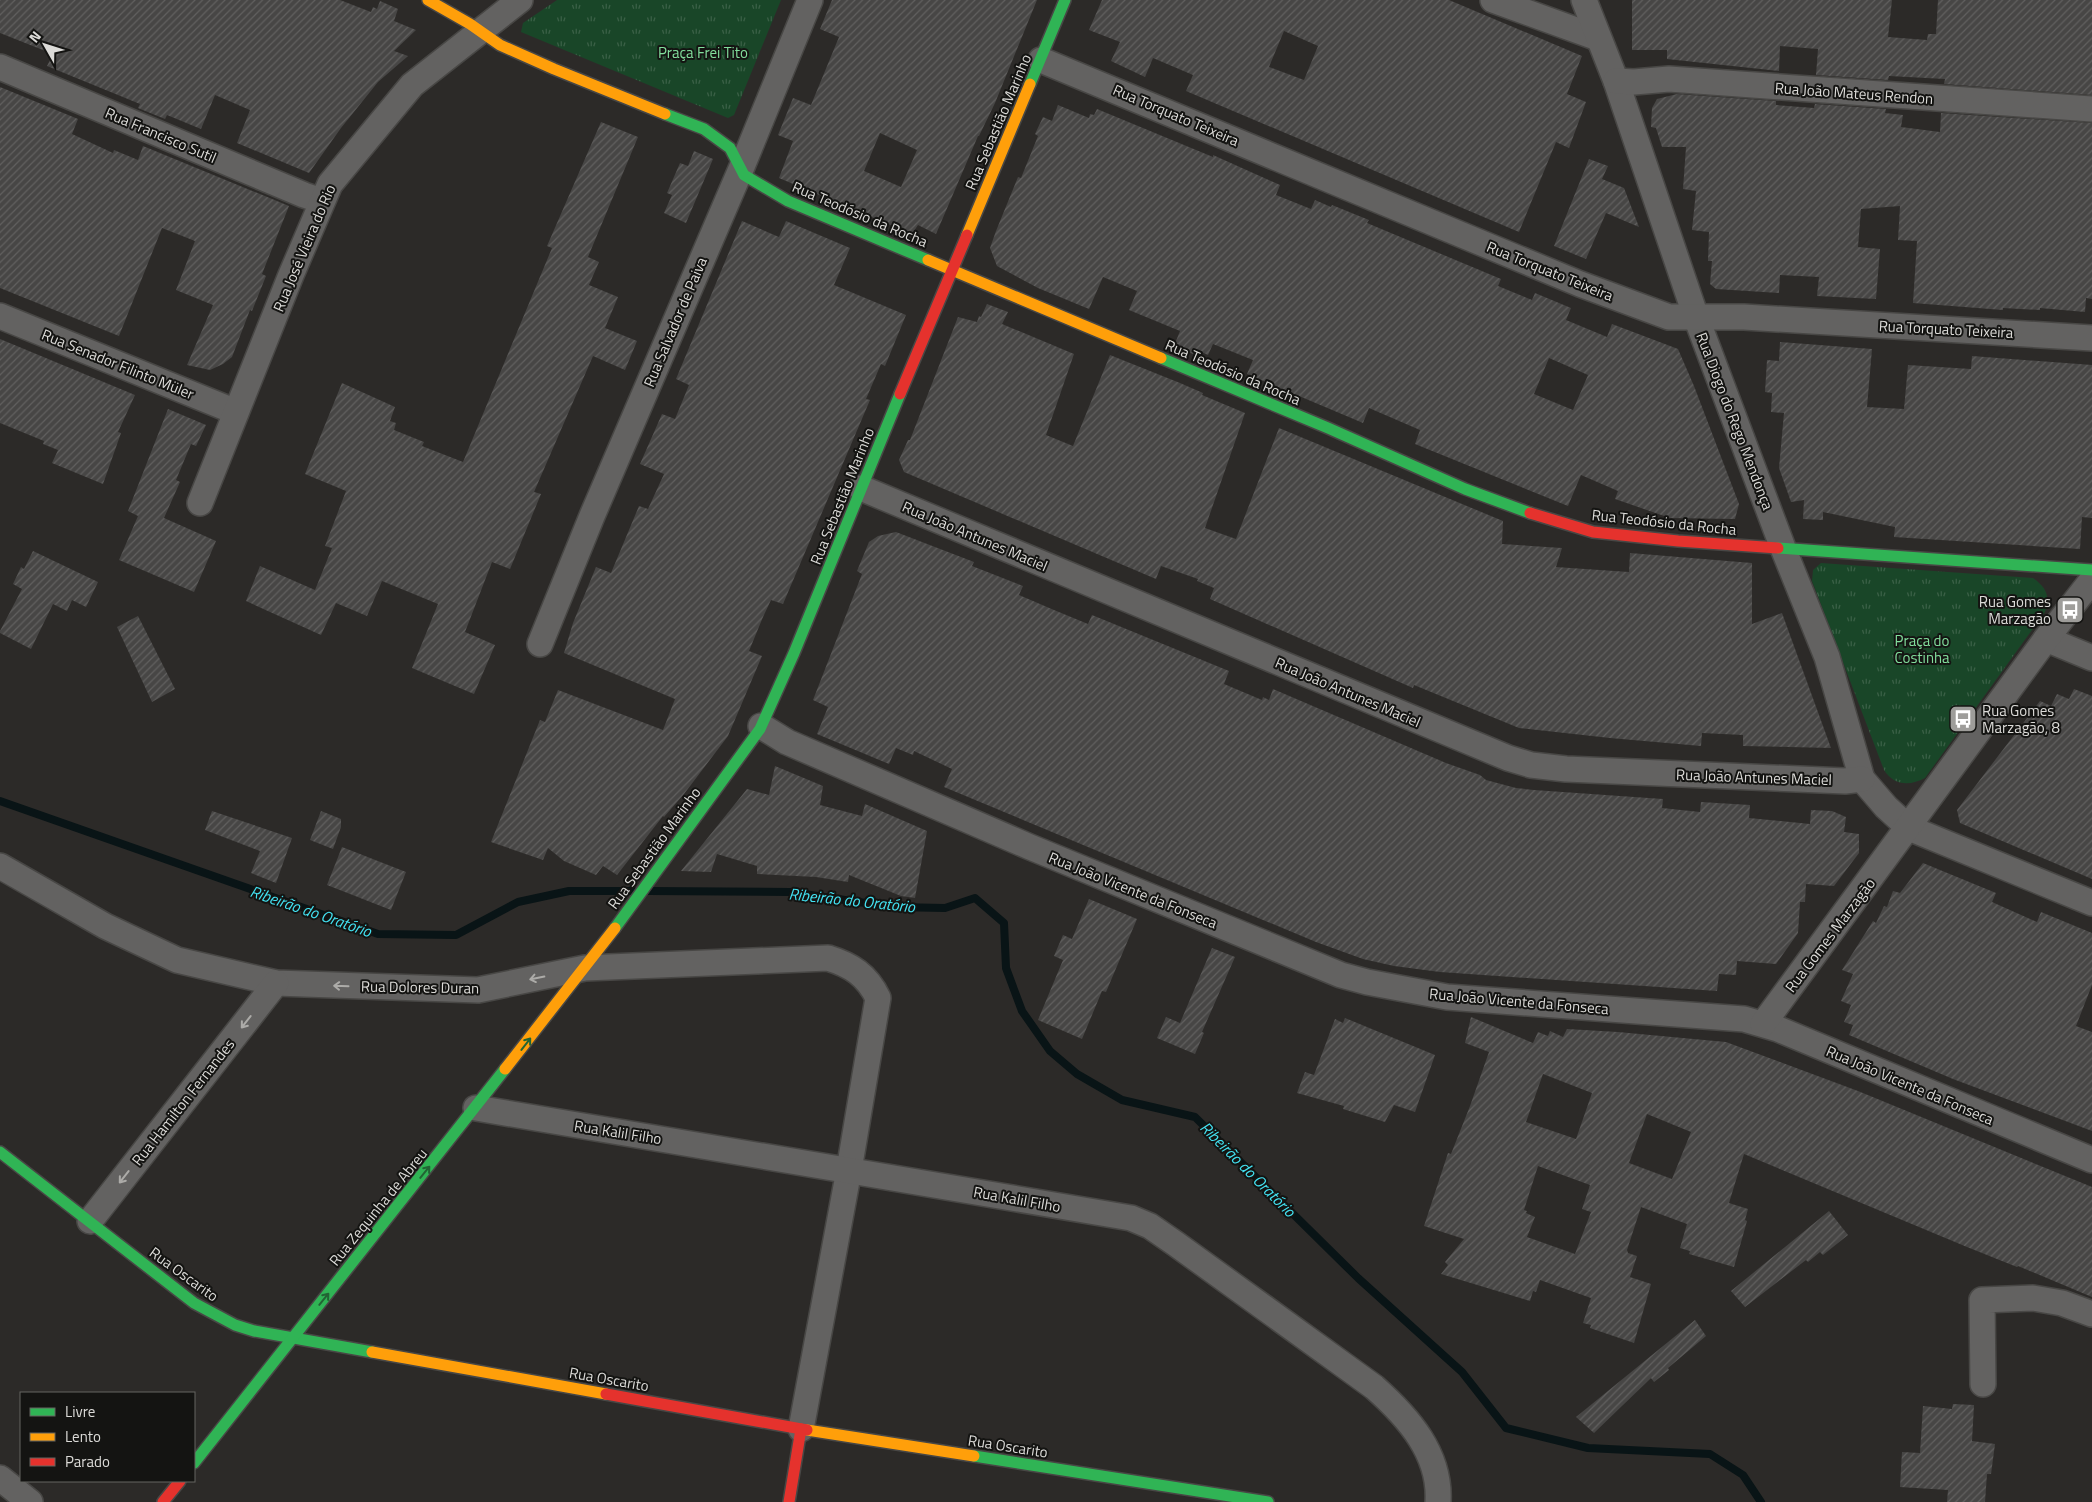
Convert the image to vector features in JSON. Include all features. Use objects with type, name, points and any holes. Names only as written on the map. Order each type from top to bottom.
[{"type":"street","name":"Rua Teodósio da Rocha","points":[[428,0],[500,45],[704,129],[730,148],[744,176],[788,201],[1328,428],[1465,489],[1556,522],[1593,532],[1678,541],[2092,570]]},
{"type":"street","name":"Rua José Vieira do Rio","points":[[200,503],[330,184],[412,84],[520,0]]},
{"type":"street","name":"Rua Salvador de Paiva","points":[[540,644],[592,516],[741,169],[810,0]]},
{"type":"street","name":"Rua Sebastião Marinho","points":[[585,968],[761,726],[794,653],[1065,0]]},
{"type":"street","points":[[1493,0],[1598,38]]},
{"type":"street","name":"Rua Diogo do Rego Mendonça","points":[[1584,0],[1616,81],[1696,317],[1782,548],[1827,657],[1862,780],[1886,807],[1909,828]]},
{"type":"street","name":"Rua Torquato Teixeira","points":[[1041,60],[1580,284],[1669,317],[1744,317],[2092,338]]},
{"type":"street","name":"Rua Francisco Sutil","points":[[0,67],[322,201]]},
{"type":"street","name":"Rua João Mateus Rendon","points":[[1616,81],[1634,82],[1669,78],[2092,109]]},
{"type":"street","name":"Rua Senador Filinto Müler","points":[[0,316],[236,412]]},
{"type":"street","name":"Rua João Antunes Maciel","points":[[861,488],[1508,758],[1531,765],[1566,770],[1845,781],[1862,780]]},
{"type":"street","name":"Rua Gomes Marzagão","points":[[1763,1024],[1909,828],[2046,639],[2092,580]]},
{"type":"street","points":[[2046,639],[2092,658]]},
{"type":"street","name":"Rua João Vicente da Fonseca","points":[[761,726],[788,742],[1030,847],[1341,975],[1367,982],[1447,997],[1744,1019],[1763,1024],[2092,1160]]},
{"type":"street","points":[[1909,828],[2092,903]]},
{"type":"street","name":"Rua Dolores Duran","points":[[0,866],[105,926],[176,960],[276,984],[478,990],[585,968],[828,958],[844,963],[866,978],[878,998],[849,1170]]},
{"type":"street","name":"Rua Zequinha de Abreu","points":[[195,1462],[585,968]]},
{"type":"street","name":"Rua Hamilton Fernandes","points":[[90,1221],[276,984]]},
{"type":"street","name":"Rua Kalil Filho","points":[[476,1108],[1131,1218],[1150,1226],[1374,1387],[1389,1400],[1404,1416],[1428,1451],[1439,1487],[1438,1502]]},
{"type":"street","name":"Rua Oscarito","points":[[0,1152],[194,1303],[235,1326],[254,1331],[801,1429],[1268,1502]]},
{"type":"street","points":[[789,1502],[849,1170]]},
{"type":"street","points":[[1983,1384],[1982,1300],[2033,1298],[2062,1303],[2092,1314]]},
{"type":"street","points":[[0,1478],[30,1502]]},
{"type":"street","points":[[163,1502],[179,1482]]},
{"type":"green space","name":"Praça Frei Tito","points":[[557,0],[781,0],[734,115],[728,118],[521,32],[523,23]]},
{"type":"green space","name":"Praça do Costinha","points":[[1821,563],[2033,578],[2046,593],[2045,612],[1925,778],[1919,781],[1897,782],[1884,770],[1812,581],[1813,570]]},
{"type":"building","points":[[0,0],[340,0],[371,12],[373,7],[377,9],[380,1],[398,9],[394,21],[416,30],[394,51],[408,56],[378,82],[341,128],[309,173],[237,143],[250,110],[215,95],[201,129],[167,115],[165,119],[138,108],[140,104],[47,66],[53,54],[0,33]]},
{"type":"building","points":[[832,0],[1037,0],[995,103],[978,136],[936,234],[918,225],[912,234],[779,178],[793,141],[778,135],[793,98],[811,105],[839,37],[820,29]],"holes":[[[880,133],[917,150],[901,187],[864,171]]]},
{"type":"building","points":[[1102,0],[1449,0],[1582,56],[1567,94],[1586,102],[1569,148],[1556,142],[1519,232],[1186,91],[1193,75],[1153,58],[1145,77],[1111,61],[1120,42],[1089,30]],"holes":[[[1284,31],[1318,46],[1304,80],[1269,67]]]},
{"type":"building","points":[[1632,0],[1892,0],[1888,37],[1927,40],[1928,34],[1936,34],[1938,0],[2092,0],[2092,95],[1944,84],[1945,79],[1889,76],[1888,80],[1816,75],[1818,49],[1780,46],[1779,71],[1667,59],[1667,50],[1632,50]]},
{"type":"building","points":[[0,87],[78,119],[72,134],[113,153],[114,150],[138,160],[143,146],[289,206],[262,274],[266,276],[252,311],[250,310],[232,357],[210,370],[187,365],[213,305],[176,290],[195,241],[162,228],[119,336],[0,288]]},
{"type":"building","points":[[1677,94],[1776,101],[1776,105],[1814,108],[1815,104],[1886,109],[1885,113],[1903,115],[1901,127],[1940,132],[1941,113],[2092,123],[2092,299],[2086,298],[2085,312],[2040,308],[2040,310],[2003,308],[2003,310],[1913,303],[1917,241],[1898,240],[1900,206],[1861,209],[1858,247],[1880,249],[1876,299],[1817,296],[1819,277],[1780,275],[1779,293],[1716,289],[1710,284],[1712,261],[1708,261],[1709,232],[1692,230],[1696,191],[1683,189],[1686,147],[1662,147],[1656,128],[1651,127],[1652,108],[1657,99]]},
{"type":"building","points":[[1058,105],[1089,118],[1090,114],[1094,115],[1097,109],[1213,157],[1213,155],[1280,185],[1276,195],[1311,209],[1315,200],[1331,207],[1332,205],[1369,220],[1367,223],[1501,279],[1498,286],[1532,300],[1535,293],[1571,308],[1566,320],[1607,337],[1612,324],[1678,349],[1739,504],[1735,519],[1670,518],[1615,499],[1618,491],[1581,475],[1568,506],[1415,444],[1420,430],[1369,408],[1363,423],[1247,374],[1253,360],[1213,344],[1208,355],[1195,349],[1193,354],[1174,346],[1180,331],[1129,310],[1137,291],[1103,277],[1089,309],[1038,288],[997,266],[990,248],[996,231],[1018,177],[1021,178],[1038,136],[1035,134],[1043,117],[1052,121]],"holes":[[[1549,358],[1588,375],[1573,410],[1534,394]]]},
{"type":"building","points":[[601,122],[638,137],[588,257],[599,262],[589,285],[618,297],[605,328],[637,341],[625,370],[593,356],[534,492],[541,494],[510,569],[492,562],[465,632],[495,645],[474,694],[412,668],[438,604],[382,581],[367,616],[336,603],[321,635],[246,601],[260,566],[315,590],[332,548],[325,546],[346,491],[305,474],[342,383],[395,407],[390,421],[396,423],[394,430],[424,442],[422,446],[463,462],[552,248],[547,246]]},
{"type":"building","points":[[694,151],[713,159],[686,223],[664,213],[672,195],[667,193],[680,163],[688,166]]},
{"type":"building","points":[[1589,159],[1608,166],[1602,179],[1624,188],[1639,227],[1606,213],[1586,259],[1554,246]]},
{"type":"building","points":[[742,221],[779,237],[786,221],[850,248],[834,285],[906,315],[885,366],[881,364],[866,399],[870,400],[783,604],[771,600],[763,617],[749,651],[762,656],[728,736],[684,794],[663,816],[617,875],[603,866],[596,875],[564,861],[548,848],[543,860],[491,842],[540,720],[545,722],[558,690],[663,730],[675,699],[564,653],[573,623],[596,567],[611,573],[639,506],[648,509],[664,474],[640,464],[662,414],[675,419],[689,385],[676,379]]},
{"type":"building","points":[[987,304],[1008,312],[1002,324],[1074,354],[1046,435],[1073,446],[1110,355],[1180,383],[1203,393],[1202,395],[1245,413],[1205,528],[1236,539],[1279,428],[1503,521],[1502,544],[1562,548],[1556,567],[1629,572],[1630,553],[1752,563],[1752,624],[1782,613],[1831,748],[1743,746],[1743,735],[1702,733],[1701,746],[1519,728],[1414,685],[1413,688],[1210,599],[1214,588],[1197,581],[1198,579],[1161,566],[1156,579],[904,472],[899,460],[908,440],[910,440],[958,317],[977,322]]},
{"type":"building","points":[[0,339],[135,395],[118,432],[121,433],[103,484],[52,463],[58,450],[43,444],[44,441],[0,423]]},
{"type":"building","points":[[1780,342],[1872,349],[1867,407],[1904,409],[1908,365],[1971,369],[1972,356],[2092,365],[2092,518],[2082,517],[2080,549],[1894,537],[1895,527],[1823,512],[1823,520],[1803,519],[1804,500],[1791,502],[1779,468],[1784,413],[1771,412],[1772,393],[1765,392],[1767,360],[1779,361]]},
{"type":"building","points":[[168,409],[206,425],[196,446],[191,444],[176,480],[180,482],[164,518],[216,541],[194,592],[119,560],[138,516],[128,511]]},
{"type":"building","points":[[896,532],[974,562],[972,566],[1023,586],[1019,595],[1054,610],[1088,624],[1092,615],[1229,671],[1224,684],[1262,700],[1263,697],[1269,700],[1273,689],[1446,763],[1480,775],[1486,780],[1516,788],[1534,790],[1663,799],[1662,808],[1700,812],[1701,802],[1750,805],[1749,818],[1810,824],[1811,810],[1832,811],[1846,817],[1844,832],[1859,834],[1859,853],[1834,886],[1806,884],[1805,902],[1800,902],[1798,933],[1776,964],[1737,961],[1736,975],[1719,974],[1717,991],[1440,972],[1394,966],[1363,959],[1316,942],[944,787],[952,769],[914,751],[913,755],[896,748],[889,764],[817,734],[828,707],[813,700],[862,574],[857,571],[869,542],[878,536]]},
{"type":"building","points":[[33,551],[98,582],[86,607],[72,600],[67,611],[53,604],[31,649],[0,633],[0,631],[22,589],[13,584],[21,567],[24,569]]},
{"type":"building","points":[[138,616],[175,689],[152,702],[117,627]]},
{"type":"building","points":[[2074,689],[2092,696],[2092,879],[1960,823],[1957,810],[2040,701],[2051,706],[2057,694],[2069,699]]},
{"type":"building","points":[[775,766],[823,786],[820,805],[862,816],[865,804],[927,831],[915,898],[901,896],[849,875],[848,882],[816,877],[757,874],[757,866],[717,854],[711,872],[681,871],[747,789],[769,795]]},
{"type":"building","points":[[212,811],[292,838],[276,883],[251,873],[260,851],[205,830]]},
{"type":"building","points":[[321,811],[341,819],[341,827],[333,849],[310,840]]},
{"type":"building","points":[[342,847],[406,872],[391,910],[327,885]]},
{"type":"building","points":[[1923,863],[1996,893],[1992,902],[2037,922],[2041,912],[2092,933],[2092,985],[2076,1026],[2092,1032],[2092,1131],[1953,1079],[1849,1035],[1853,1025],[1844,1022],[1851,1005],[1841,1001],[1853,974],[1842,970],[1873,921],[1876,923],[1884,906],[1887,907],[1893,891],[1900,893]]},
{"type":"building","points":[[1089,899],[1137,919],[1106,992],[1102,991],[1082,1039],[1038,1020],[1063,960],[1054,956],[1063,935],[1072,939]]},
{"type":"building","points":[[1212,948],[1235,957],[1202,1032],[1204,1033],[1195,1054],[1157,1038],[1166,1017],[1180,1023]]},
{"type":"building","points":[[1471,1017],[1533,1043],[1538,1032],[1548,1036],[1550,1031],[1563,1037],[1567,1029],[1726,1042],[1858,1091],[2092,1187],[2092,1297],[1744,1154],[1729,1203],[1748,1209],[1745,1220],[1747,1221],[1734,1267],[1689,1254],[1690,1251],[1680,1248],[1687,1224],[1641,1207],[1627,1250],[1628,1253],[1637,1256],[1630,1277],[1651,1284],[1634,1343],[1590,1328],[1591,1325],[1583,1323],[1591,1298],[1540,1280],[1536,1292],[1533,1291],[1530,1301],[1441,1274],[1448,1265],[1445,1262],[1464,1239],[1424,1226],[1448,1153],[1451,1154],[1489,1052],[1465,1043]],"holes":[[[1543,1074],[1592,1093],[1576,1139],[1526,1122]],[[1647,1114],[1691,1132],[1672,1179],[1629,1163]],[[1538,1166],[1590,1185],[1582,1209],[1591,1212],[1575,1254],[1527,1237],[1535,1217],[1524,1210]]]},
{"type":"building","points":[[1345,1018],[1435,1055],[1415,1112],[1394,1105],[1385,1122],[1343,1109],[1344,1106],[1297,1093],[1305,1072],[1314,1075],[1335,1019],[1343,1023]]},
{"type":"building","points":[[1829,1211],[1848,1235],[1823,1255],[1820,1252],[1808,1262],[1806,1260],[1745,1307],[1731,1291]]},
{"type":"building","points":[[1695,1320],[1706,1336],[1654,1382],[1651,1378],[1594,1433],[1576,1417]]},
{"type":"building","points":[[1953,1404],[1974,1405],[1972,1441],[1995,1444],[1991,1474],[1987,1474],[1985,1502],[1947,1502],[1948,1490],[1900,1487],[1902,1452],[1920,1453],[1923,1406],[1952,1409]]},
{"type":"waterway","name":"Ribeirão do Oratório","points":[[0,801],[378,934],[456,935],[518,902],[569,891],[633,891]]},
{"type":"waterway","name":"Ribeirão do Oratório","points":[[649,891],[790,892],[893,907],[945,908],[975,898],[1004,923],[1006,968],[1022,1011],[1050,1051],[1077,1074],[1122,1100],[1195,1117],[1358,1278],[1462,1372],[1506,1428],[1588,1448],[1710,1454],[1743,1475],[1761,1502]]},
{"type":"traffic: fast","points":[[1030,84],[1065,0]]},
{"type":"traffic: fast","points":[[665,114],[704,129],[730,148],[744,175],[788,201],[928,260]]},
{"type":"traffic: fast","points":[[1161,358],[1328,428],[1465,489],[1530,513]]},
{"type":"traffic: fast","points":[[615,928],[760,729],[794,653],[900,394]]},
{"type":"traffic: fast","points":[[1778,548],[2092,570]]},
{"type":"traffic: fast","points":[[195,1462],[505,1069]]},
{"type":"traffic: fast","points":[[0,1152],[194,1303],[235,1325],[254,1331],[372,1352]]},
{"type":"traffic: fast","points":[[974,1456],[1268,1502]]},
{"type":"traffic: slow","points":[[428,0],[470,24],[500,45],[665,114]]},
{"type":"traffic: slow","points":[[967,235],[1030,84]]},
{"type":"traffic: slow","points":[[928,260],[1161,358]]},
{"type":"traffic: slow","points":[[505,1069],[615,928]]},
{"type":"traffic: slow","points":[[372,1352],[606,1394]]},
{"type":"traffic: slow","points":[[807,1430],[974,1456]]},
{"type":"traffic: jam","points":[[900,394],[967,235]]},
{"type":"traffic: jam","points":[[1530,513],[1593,532],[1678,541],[1778,548]]},
{"type":"traffic: jam","points":[[606,1394],[807,1430]]},
{"type":"traffic: jam","points":[[789,1502],[801,1429]]},
{"type":"traffic: jam","points":[[163,1502],[179,1482]]},
{"type":"place","name":"Rua Gomes Marzagão","points":[[2070,610]]},
{"type":"place","name":"Rua Gomes Marzagão, 8","points":[[1963,719]]}]
